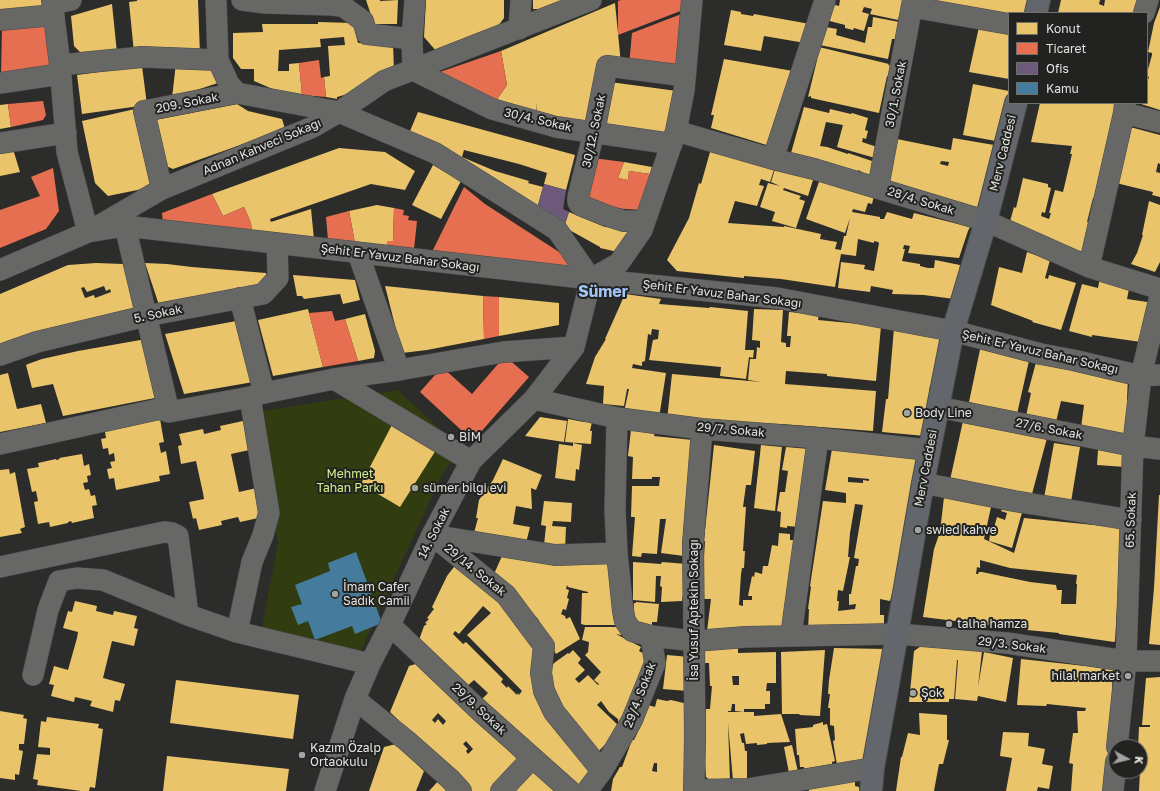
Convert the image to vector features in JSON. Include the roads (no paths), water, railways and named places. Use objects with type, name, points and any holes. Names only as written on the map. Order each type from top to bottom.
[{"type":"main road","points":[[1036,12],[1039,0]]},
{"type":"main road","name":"Merv Caddesi","points":[[871,791],[873,768],[898,634],[923,483],[953,331],[986,221],[1016,104]]},
{"type":"street","points":[[216,0],[218,60],[229,84],[236,93],[339,112],[435,153],[557,230],[591,279],[619,263],[642,230],[674,138],[685,76],[692,0]]},
{"type":"street","points":[[242,0],[344,7],[363,21],[367,34],[412,38]]},
{"type":"street","points":[[413,70],[412,38],[415,0]]},
{"type":"street","points":[[519,29],[520,0]]},
{"type":"street","name":"Adnan Kahveci Sokağı","points":[[0,270],[88,232],[162,189],[313,127],[339,112],[384,81],[519,29],[589,0]]},
{"type":"street","points":[[773,159],[825,0]]},
{"type":"street","points":[[1144,12],[1148,0]]},
{"type":"street","points":[[912,3],[1008,24]]},
{"type":"street","name":"30/1. Sokak","points":[[878,188],[912,3]]},
{"type":"street","points":[[0,20],[58,5],[60,70],[67,152],[88,232]]},
{"type":"street","points":[[0,84],[60,70],[142,58],[218,60]]},
{"type":"street","name":"30/12. Sokak","points":[[645,221],[624,221],[580,205],[578,202],[607,66],[685,76]]},
{"type":"street","name":"30/4. Sokak","points":[[413,70],[492,109],[556,127],[594,132],[674,138]]},
{"type":"street","name":"209. Sokak","points":[[162,189],[144,111],[236,93]]},
{"type":"street","points":[[1089,267],[1125,108],[1160,122]]},
{"type":"street","points":[[0,143],[66,133]]},
{"type":"street","name":"28/4. Sokak","points":[[674,138],[814,169],[986,221],[1089,267],[1160,289]]},
{"type":"street","points":[[125,226],[169,412]]},
{"type":"street","name":"Şehit Er Yavuz Bahar Sokağı","points":[[88,232],[125,226],[591,279],[777,298],[953,331],[1041,354],[1151,375]]},
{"type":"street","name":"5. Sokak","points":[[0,356],[37,342],[146,316],[263,294],[278,278],[277,243]]},
{"type":"street","points":[[358,253],[399,370]]},
{"type":"street","name":"14. Sokak","points":[[325,791],[355,699],[370,664],[432,535],[471,461],[534,399],[574,347],[591,279]]},
{"type":"street","name":"65. Sokak","points":[[1118,739],[1126,661],[1133,446],[1151,375],[1160,296]]},
{"type":"street","points":[[237,632],[252,562],[263,535],[269,513],[257,395],[240,298]]},
{"type":"street","points":[[0,444],[159,409],[169,412],[334,379],[399,370],[503,352],[574,347]]},
{"type":"street","points":[[334,379],[471,461]]},
{"type":"street","name":"29/7. Sokak","points":[[534,399],[617,418],[702,428],[818,438],[929,450]]},
{"type":"street","name":"27/6. Sokak","points":[[938,407],[1133,446],[1160,449]]},
{"type":"street","name":"29/3. Sokak","points":[[617,418],[615,510],[617,553],[622,611],[625,622],[632,631],[651,636],[694,641],[746,637],[898,634],[1007,642],[1126,661],[1160,661]]},
{"type":"street","name":"İsa Yusuf Aptekin Sokağı","points":[[694,790],[693,543],[702,428]]},
{"type":"street","points":[[791,636],[818,438]]},
{"type":"street","points":[[923,483],[1014,501],[1131,520]]},
{"type":"street","points":[[0,567],[164,532],[172,533],[178,536],[188,615]]},
{"type":"street","points":[[432,535],[556,555],[617,553]]},
{"type":"street","name":"29/14. Sokak","points":[[432,535],[506,595],[544,646],[541,673],[544,691],[550,705],[602,771]]},
{"type":"street","points":[[33,675],[48,610],[59,581],[56,555]]},
{"type":"street","points":[[59,581],[77,578],[103,580],[188,615],[237,632],[370,664]]},
{"type":"street","name":"29/9. Sokak","points":[[390,625],[479,710],[570,791]]},
{"type":"street","name":"29/4. Sokak","points":[[587,791],[602,771],[632,720],[655,663],[651,636]]},
{"type":"street","points":[[355,699],[408,740],[450,778],[460,791]]},
{"type":"street","points":[[501,791],[532,758]]},
{"type":"street","points":[[694,790],[747,790],[873,768]]},
{"type":"street","points":[[1113,791],[1114,779]]},
{"type":"place","name":"Body Line","points":[[907,413]]},
{"type":"place","name":"BİM","points":[[451,437]]},
{"type":"place","name":"sümer bilgi evi","points":[[415,488]]},
{"type":"place","name":"swied kahve","points":[[918,530]]},
{"type":"place","name":"İmam Cafer Sadık Camii","points":[[335,594]]},
{"type":"place","name":"talha hamza","points":[[949,624]]},
{"type":"place","name":"hilal market","points":[[1128,676]]},
{"type":"place","name":"Şok","points":[[913,693]]},
{"type":"place","name":"Kazım Özalp Ortaokulu","points":[[302,755]]},
{"type":"district","name":"Sümer","points":[[603,292]]},
{"type":"park label","name":"Mehmet Tahan Parkı","points":[[350,481]]}]
